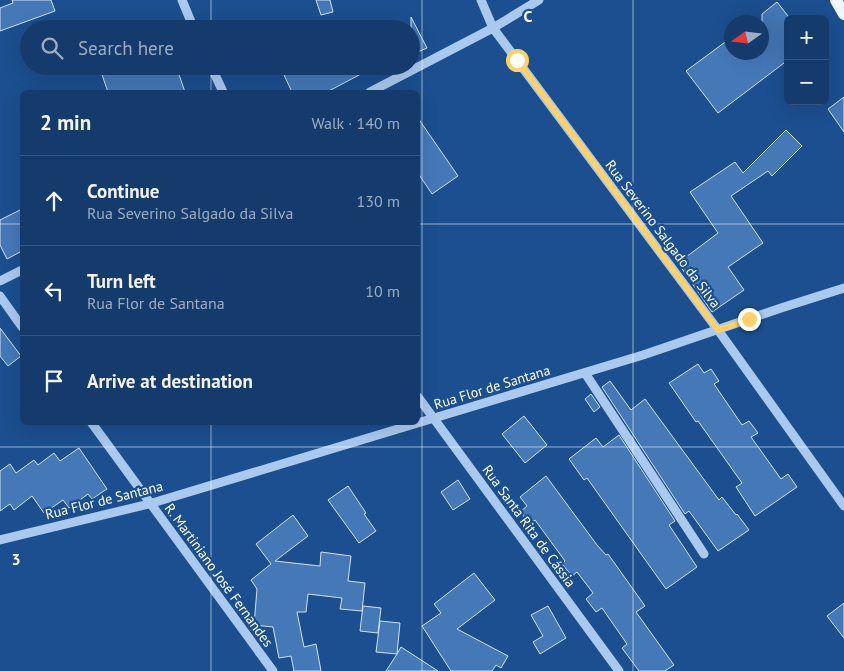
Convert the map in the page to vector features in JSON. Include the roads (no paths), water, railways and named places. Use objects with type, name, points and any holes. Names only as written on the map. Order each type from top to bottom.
[{"type":"main road","points":[[836,0],[844,14]]},
{"type":"street","points":[[182,0],[190,20]]},
{"type":"street","name":"Rua Severino Salgado da Silva","points":[[481,0],[493,28],[718,330],[844,506]]},
{"type":"street","points":[[420,66],[493,28],[539,0]]},
{"type":"street","points":[[216,75],[223,90]]},
{"type":"street","points":[[374,90],[403,75]]},
{"type":"street","points":[[0,281],[20,271]]},
{"type":"street","name":"Rua Flor de Santana","points":[[420,423],[585,373],[844,288]]},
{"type":"street","points":[[0,296],[20,324]]},
{"type":"street","points":[[585,373],[704,554]]},
{"type":"street","name":"Rua Santa Rita de Cássia","points":[[420,400],[619,671]]},
{"type":"street","name":"R. Martiniano José Fernandes","points":[[93,425],[149,504],[273,671]]},
{"type":"street","name":"Rua Flor de Santana","points":[[0,540],[149,504],[413,425]]}]
